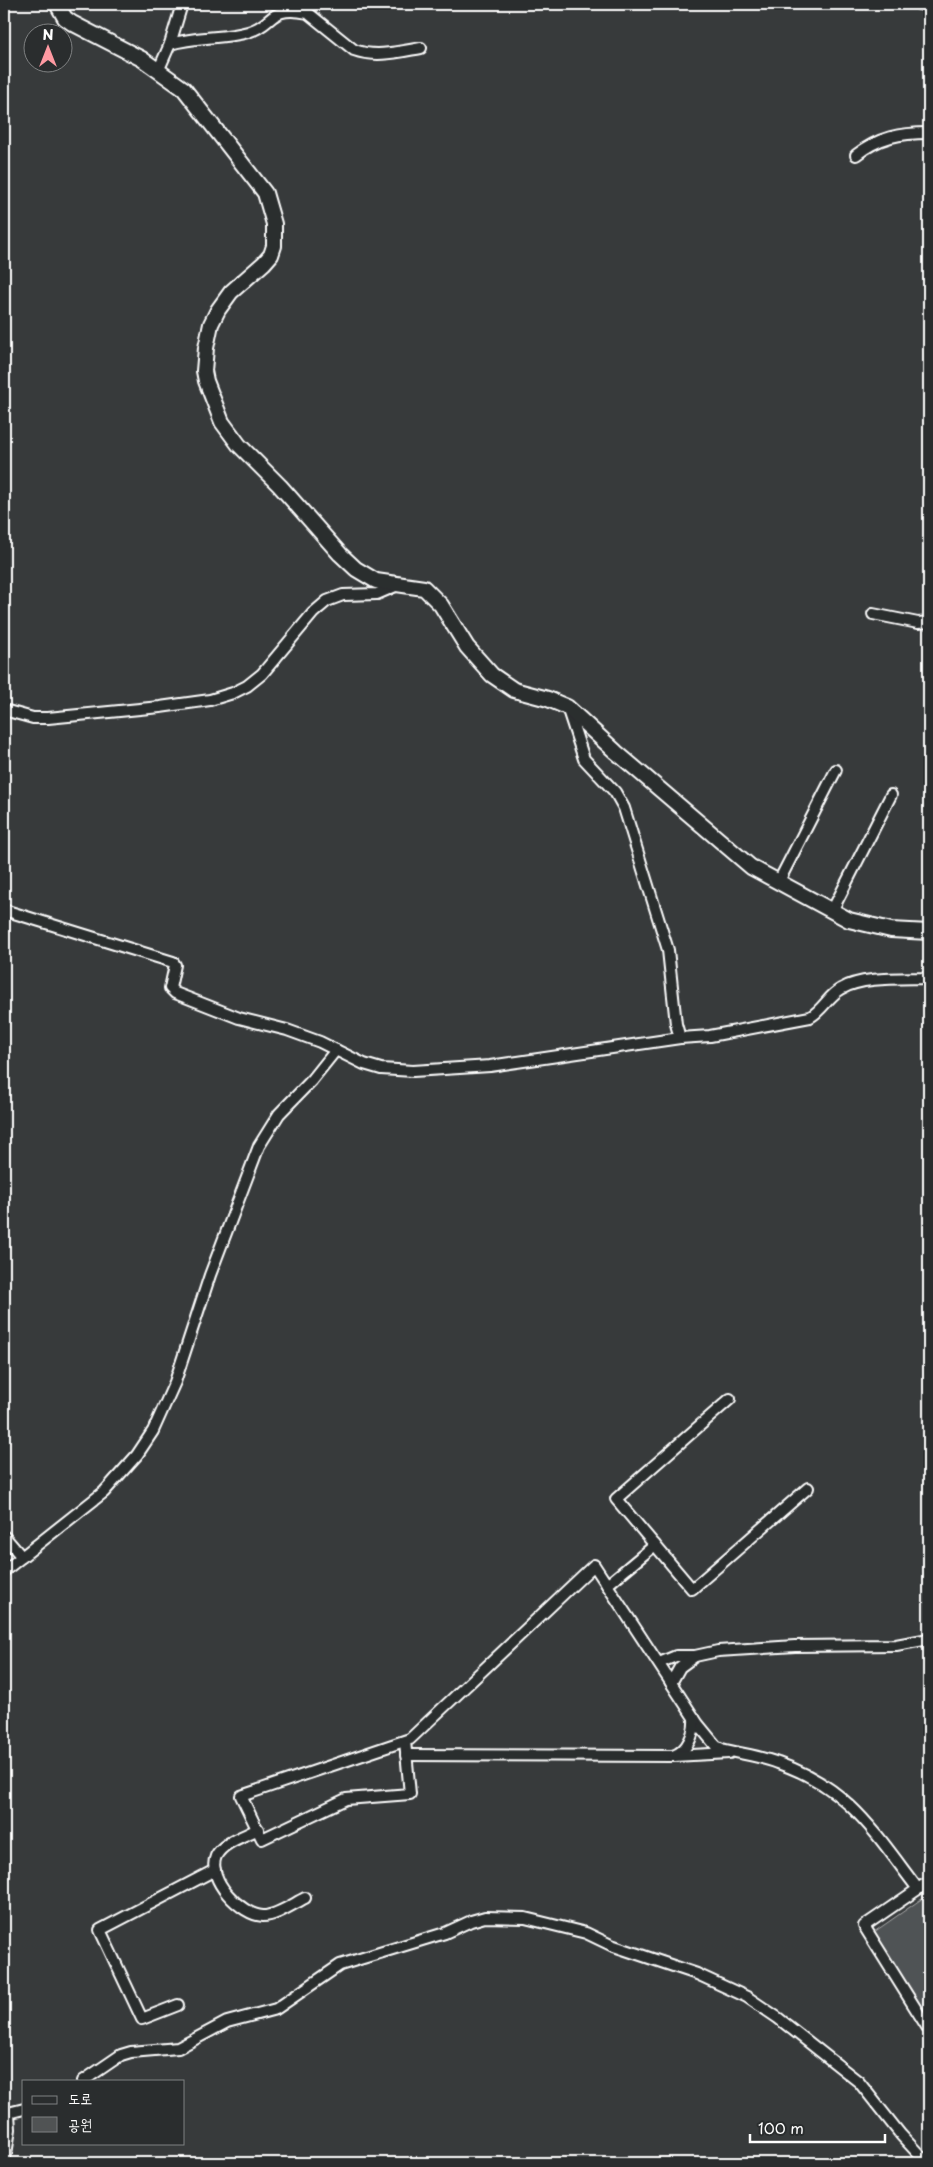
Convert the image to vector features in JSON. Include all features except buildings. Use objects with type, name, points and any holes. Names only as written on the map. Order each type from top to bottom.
[{"type":"main road","points":[[57,4],[65,18],[72,23],[159,69],[184,89],[257,181],[264,193],[274,224],[274,246],[271,255],[256,272],[224,300],[211,324],[204,370],[222,422],[247,454],[280,486],[348,562],[376,581],[418,586],[430,594],[441,605],[471,652],[492,675],[506,686],[522,693],[548,699],[567,707],[616,752],[751,867],[832,911],[861,924],[891,930],[929,932]]},
{"type":"main road","points":[[4,2154],[8,2129],[5,2114]]},
{"type":"street","points":[[159,69],[170,44],[182,4]]},
{"type":"street","points":[[919,4],[929,5]]},
{"type":"street","points":[[170,44],[247,32],[263,25],[278,12],[299,12],[308,13],[354,50],[363,54],[386,54],[421,48]]},
{"type":"street","points":[[856,155],[873,142],[894,134],[929,133]]},
{"type":"street","points":[[4,710],[33,718],[58,718],[152,708],[224,696],[240,690],[255,681],[313,613],[326,601],[343,595],[377,594],[398,585]]},
{"type":"street","points":[[873,614],[918,623],[929,622]]},
{"type":"street","points":[[567,707],[576,740],[584,759],[615,792],[624,808],[665,938],[676,1024],[680,1038]]},
{"type":"street","points":[[778,883],[836,770]]},
{"type":"street","points":[[832,911],[892,796]]},
{"type":"street","points":[[4,910],[174,962],[170,988],[175,992],[239,1018],[287,1030],[364,1064],[381,1069],[444,1070],[499,1065],[680,1038],[710,1036],[810,1018],[818,1013],[838,990],[855,984],[929,978]]},
{"type":"street","points":[[4,1571],[104,1492],[137,1456],[160,1416],[176,1382],[210,1275],[259,1146],[279,1114],[312,1080],[336,1050]]},
{"type":"street","points":[[730,1399],[616,1499],[692,1589],[808,1488]]},
{"type":"street","points":[[4,1536],[22,1557]]},
{"type":"street","points":[[608,1584],[655,1544]]},
{"type":"street","points":[[405,1741],[410,1794],[346,1799],[262,1839],[241,1796],[405,1741],[421,1730],[594,1565],[694,1717],[716,1746],[735,1753],[778,1763],[834,1791],[863,1818],[918,1889]]},
{"type":"street","points":[[658,1663],[676,1656],[696,1656],[734,1649],[896,1644],[929,1639]]},
{"type":"street","points":[[672,1683],[680,1667],[696,1656]]},
{"type":"street","points":[[673,1756],[686,1748],[693,1729],[694,1717]]},
{"type":"street","points":[[406,1755],[673,1756],[735,1753]]},
{"type":"street","points":[[258,1829],[220,1850],[216,1857],[216,1878],[224,1891],[242,1906],[260,1916],[268,1915],[305,1898]]},
{"type":"street","points":[[178,2005],[142,2019],[100,1930],[215,1870]]},
{"type":"street","points":[[929,1887],[924,1885],[864,1926],[929,2030]]},
{"type":"street","points":[[84,2080],[121,2055],[131,2052],[178,2048],[227,2022],[276,2008],[340,1965],[445,1933],[471,1921],[493,1917],[525,1918],[586,1933],[611,1945],[697,1974],[754,2001],[859,2082],[901,2135],[927,2163]]},
{"type":"street","points":[[5,2114],[22,2110]]},
{"type":"green space","points":[[929,1897],[929,2020],[874,1932],[920,1900]]}]
